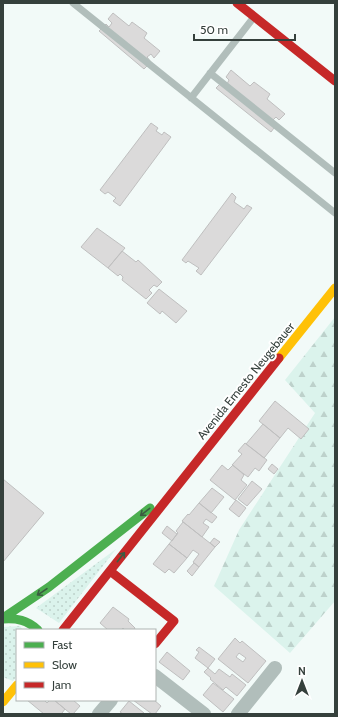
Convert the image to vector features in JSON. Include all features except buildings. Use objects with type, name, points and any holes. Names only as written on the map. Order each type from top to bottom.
[{"type":"main road","points":[[237,3],[335,81]]},
{"type":"main road","name":"Avenida Ernesto Neugebauer","points":[[64,629],[335,288]]},
{"type":"main road","name":"Avenida Ernesto Neugebauer","points":[[3,618],[49,587],[175,488]]},
{"type":"main road","points":[[110,572],[174,621],[156,643]]},
{"type":"main road","points":[[3,618],[26,620],[37,629]]},
{"type":"main road","points":[[3,702],[6,695],[16,686]]},
{"type":"street","points":[[238,714],[274,668]]},
{"type":"street","points":[[156,677],[204,714]]},
{"type":"street","points":[[99,714],[110,701]]},
{"type":"lane","points":[[73,3],[335,213]]},
{"type":"lane","points":[[191,98],[254,17]]},
{"type":"lane","points":[[210,73],[335,173]]},
{"type":"green space","points":[[335,317],[335,601],[290,653],[214,586],[239,530],[315,413],[285,380]]},
{"type":"green space","points":[[116,549],[59,623],[36,608]]},
{"type":"green space","points":[[20,626],[22,629],[16,629],[16,677],[13,681],[3,677],[3,627]]},
{"type":"traffic: fast","points":[[3,618],[49,587],[150,508]]},
{"type":"traffic: fast","points":[[3,619],[22,620],[37,629]]},
{"type":"traffic: slow","points":[[279,358],[335,288]]},
{"type":"traffic: slow","points":[[3,702],[16,686]]},
{"type":"traffic: jam","points":[[237,3],[335,81]]},
{"type":"traffic: jam","points":[[64,629],[279,358]]},
{"type":"traffic: jam","points":[[110,571],[174,621],[156,643]]}]
